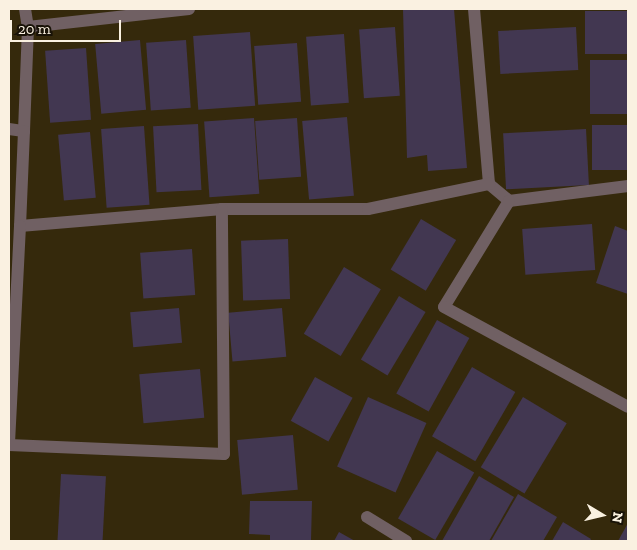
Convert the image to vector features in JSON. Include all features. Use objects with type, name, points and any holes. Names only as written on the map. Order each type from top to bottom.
[{"type":"street","points":[[9,450],[28,27],[25,9]]},
{"type":"street","points":[[28,27],[189,9]]},
{"type":"street","points":[[474,9],[489,184],[509,201],[628,186]]},
{"type":"street","points":[[9,129],[24,131]]},
{"type":"street","points":[[20,226],[222,209],[368,209],[489,184]]},
{"type":"street","points":[[509,201],[444,307],[628,407]]},
{"type":"street","points":[[9,445],[224,454],[222,209]]},
{"type":"street","points":[[367,517],[406,541]]},
{"type":"building","points":[[403,9],[454,9],[467,168],[428,171],[427,155],[407,158]]},
{"type":"building","points":[[585,11],[628,11],[628,54],[585,54]]},
{"type":"building","points":[[395,27],[400,96],[364,98],[359,30]]},
{"type":"building","points":[[576,27],[578,70],[500,74],[498,31]]},
{"type":"building","points":[[250,32],[255,106],[198,110],[193,36]]},
{"type":"building","points":[[344,34],[349,103],[311,105],[306,37]]},
{"type":"building","points":[[140,40],[146,110],[101,114],[95,44]]},
{"type":"building","points":[[186,40],[191,108],[151,111],[146,43]]},
{"type":"building","points":[[297,43],[301,102],[258,105],[254,46]]},
{"type":"building","points":[[86,48],[91,120],[50,123],[45,51]]},
{"type":"building","points":[[590,60],[628,60],[628,114],[590,114]]},
{"type":"building","points":[[347,117],[354,196],[309,200],[302,121]]},
{"type":"building","points":[[254,118],[259,194],[209,197],[204,121]]},
{"type":"building","points":[[297,118],[301,177],[259,180],[255,121]]},
{"type":"building","points":[[198,124],[201,190],[157,192],[153,126]]},
{"type":"building","points":[[592,125],[628,125],[628,170],[592,170]]},
{"type":"building","points":[[144,126],[150,205],[107,208],[101,129]]},
{"type":"building","points":[[586,129],[589,185],[506,189],[503,133]]},
{"type":"building","points":[[90,132],[96,198],[64,201],[58,135]]},
{"type":"building","points":[[421,219],[456,240],[426,291],[391,270]]},
{"type":"building","points":[[592,224],[595,270],[525,275],[522,229]]},
{"type":"building","points":[[615,226],[628,231],[628,294],[596,283]]},
{"type":"building","points":[[288,239],[290,299],[243,301],[241,241]]},
{"type":"building","points":[[192,249],[195,295],[143,299],[140,253]]},
{"type":"building","points":[[344,267],[381,289],[341,356],[304,334]]},
{"type":"building","points":[[399,296],[426,312],[387,375],[361,359]]},
{"type":"building","points":[[179,308],[182,343],[133,347],[130,312]]},
{"type":"building","points":[[282,308],[286,357],[232,362],[228,313]]},
{"type":"building","points":[[437,320],[469,338],[429,411],[396,393]]},
{"type":"building","points":[[472,367],[515,392],[475,461],[432,436]]},
{"type":"building","points":[[200,369],[204,418],[144,423],[139,374]]},
{"type":"building","points":[[315,377],[353,398],[328,442],[291,421]]},
{"type":"building","points":[[368,397],[426,423],[396,492],[337,466]]},
{"type":"building","points":[[523,397],[567,423],[524,494],[481,467]]},
{"type":"building","points":[[293,435],[298,490],[242,495],[237,440]]},
{"type":"building","points":[[437,451],[474,472],[435,540],[398,519]]},
{"type":"building","points":[[61,474],[106,476],[103,541],[57,541]]},
{"type":"building","points":[[479,476],[514,497],[489,541],[442,541]]},
{"type":"building","points":[[518,494],[557,517],[543,541],[491,541]]},
{"type":"building","points":[[250,501],[312,501],[311,541],[270,541],[270,535],[249,534]]},
{"type":"building","points":[[563,522],[591,539],[590,541],[552,541]]},
{"type":"building","points":[[628,523],[628,541],[618,541]]},
{"type":"building","points":[[339,532],[355,541],[334,541]]}]
